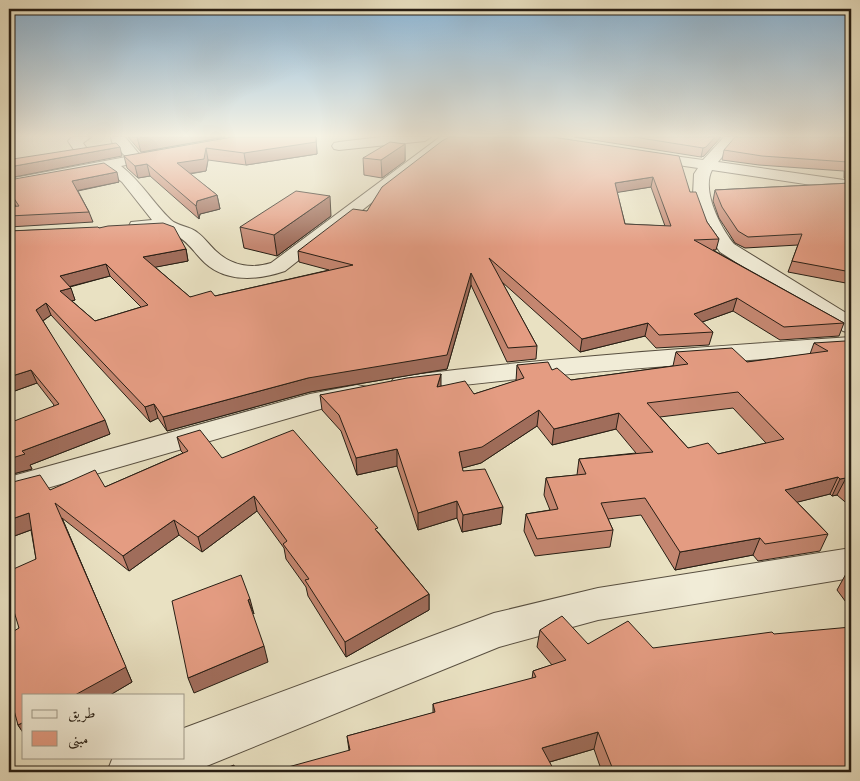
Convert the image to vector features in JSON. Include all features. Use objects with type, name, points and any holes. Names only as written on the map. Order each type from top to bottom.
[{"type":"street","points":[[9,184],[62,173]]},
{"type":"street","points":[[121,173],[128,179],[166,226]]},
{"type":"street","points":[[120,227],[166,226],[186,232],[215,261],[234,271],[249,273],[267,271],[278,267],[294,252],[400,173]]},
{"type":"street","points":[[702,173],[701,195],[715,232],[727,248],[851,326]]},
{"type":"street","points":[[764,173],[851,186]]},
{"type":"street","points":[[9,488],[320,400],[407,384],[490,372],[630,360],[851,345]]},
{"type":"street","points":[[185,752],[494,631],[598,604],[851,563]]},
{"type":"street","points":[[131,772],[166,758]]},
{"type":"building","points":[[46,173],[110,173],[72,181],[89,212],[9,216],[9,207],[19,206],[9,191],[9,180]]},
{"type":"building","points":[[158,173],[190,173],[217,195],[197,201],[196,206]]},
{"type":"building","points":[[400,173],[684,173],[690,192],[696,192],[707,222],[719,239],[694,240],[844,323],[784,327],[737,298],[694,314],[713,332],[659,335],[648,323],[582,339],[489,258],[537,346],[508,348],[471,273],[447,355],[308,378],[163,417],[154,404],[145,407],[46,303],[36,310],[105,420],[22,451],[25,454],[9,459],[9,423],[59,404],[31,370],[9,377],[9,231],[99,228],[163,223],[174,227],[186,249],[143,257],[190,297],[211,291],[215,296],[353,265],[298,251],[353,209],[367,211],[382,187]],"holes":[[[653,177],[671,226],[625,224],[615,183]],[[106,264],[148,305],[95,321],[60,291],[71,288],[60,276]]]},
{"type":"building","points":[[851,183],[851,272],[792,261],[802,234],[748,237],[738,231],[722,207],[715,190]]},
{"type":"building","points":[[296,191],[330,196],[274,235],[240,227]]},
{"type":"building","points":[[845,341],[851,347],[851,483],[846,478],[840,479],[838,477],[785,490],[828,534],[765,544],[760,538],[680,552],[645,498],[601,503],[613,530],[537,539],[526,514],[558,509],[546,478],[586,474],[579,459],[653,452],[619,413],[554,429],[539,410],[482,447],[459,452],[463,471],[485,469],[503,507],[463,515],[457,501],[418,513],[397,449],[356,458],[339,415],[320,395],[407,378],[441,374],[437,387],[465,381],[474,394],[524,378],[517,365],[548,362],[552,370],[557,368],[571,380],[688,364],[676,352],[732,348],[747,362],[828,351],[814,343]],"holes":[[[738,392],[784,439],[718,454],[708,443],[688,448],[647,403]]]},
{"type":"building","points":[[200,430],[222,458],[293,430],[378,528],[375,529],[429,594],[345,642],[305,580],[309,579],[283,544],[287,541],[254,496],[198,537],[174,520],[123,556],[55,503],[126,667],[77,694],[22,694],[22,723],[18,725],[9,692],[9,656],[13,653],[9,634],[19,628],[9,595],[9,571],[36,559],[29,513],[9,520],[9,483],[40,475],[50,490],[95,470],[105,487],[188,451],[177,437]]},
{"type":"building","points":[[241,575],[264,646],[188,678],[172,601]]},
{"type":"building","points":[[562,616],[588,644],[628,621],[653,648],[772,632],[774,634],[851,627],[851,772],[614,772],[598,732],[542,748],[555,772],[270,772],[350,750],[347,736],[435,712],[433,704],[536,677],[533,671],[566,660],[540,630]]},
{"type":"building","points":[[234,765],[235,772],[216,772]]}]
